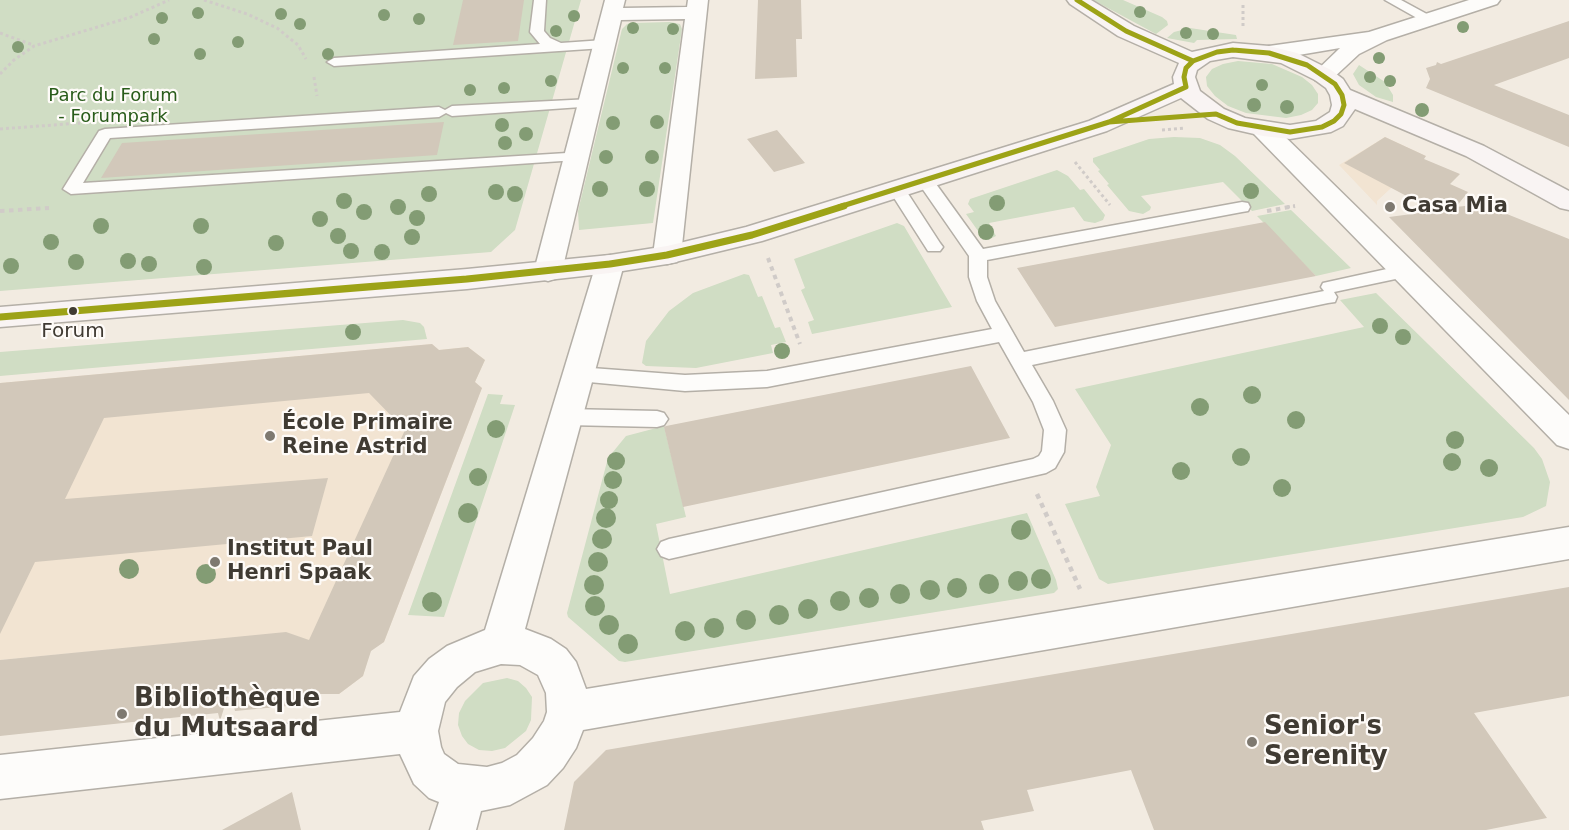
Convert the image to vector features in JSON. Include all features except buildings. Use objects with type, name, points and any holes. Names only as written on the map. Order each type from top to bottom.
[{"type":"street","points":[[1077,0],[1126,31],[1193,61]]},
{"type":"street","points":[[1400,120],[1334,121],[1308,130],[1263,129],[1237,123],[1216,114],[1192,96],[1186,87],[1184,77],[1186,68],[1204,55],[1225,51],[1269,53],[1379,35],[1490,0]]},
{"type":"street","points":[[548,271],[613,7],[697,7],[667,255]]},
{"type":"street","points":[[1323,75],[1351,49],[1379,35]]},
{"type":"street","points":[[1269,53],[1307,65],[1335,84],[1342,95],[1344,105],[1341,114],[1334,121]]},
{"type":"street","points":[[0,317],[548,271],[667,255],[752,235],[1109,122],[1186,87]]},
{"type":"street","points":[[1342,95],[1474,151],[1569,202]]},
{"type":"street","points":[[1109,122],[1216,114]]},
{"type":"street","points":[[1263,129],[1569,436]]},
{"type":"street","points":[[1474,151],[1569,181]]},
{"type":"street","points":[[501,645],[610,264]]},
{"type":"street","points":[[568,712],[1569,543]]},
{"type":"street","points":[[501,645],[520,646],[537,652],[552,662],[562,676],[567,693],[568,712],[561,734],[532,770],[510,783],[488,789],[465,789],[445,782],[429,769],[420,751],[417,731],[421,710],[429,690],[443,673],[461,659],[481,650],[501,645]]},
{"type":"street","points":[[0,777],[417,731]]},
{"type":"street","points":[[453,830],[465,789]]},
{"type":"lane","points":[[540,0],[537,32],[545,41],[559,47]]},
{"type":"lane","points":[[1391,0],[1429,20]]},
{"type":"lane","points":[[334,62],[604,44]]},
{"type":"lane","points":[[576,155],[71,189],[105,134],[591,103]]},
{"type":"lane","points":[[1513,163],[1569,194]]},
{"type":"lane","points":[[669,549],[1026,469],[1047,462],[1053,452],[1055,430],[1043,401],[1004,334],[982,289],[978,277],[978,256],[925,181]]},
{"type":"lane","points":[[897,190],[934,247]]},
{"type":"lane","points":[[978,256],[1242,207]]},
{"type":"lane","points":[[1019,360],[1329,292],[1406,272]]},
{"type":"lane","points":[[578,374],[685,383],[758,380],[1004,334]]},
{"type":"lane","points":[[567,417],[657,419]]},
{"type":"path","points":[[0,74],[14,60],[34,46],[131,17],[169,0]]},
{"type":"path","points":[[204,0],[247,14],[277,28],[298,45],[309,64]]},
{"type":"path","points":[[1243,5],[1243,33]]},
{"type":"path","points":[[0,33],[34,46]]},
{"type":"path","points":[[313,72],[317,94],[324,93]]},
{"type":"path","points":[[0,129],[80,123]]},
{"type":"path","points":[[1082,172],[1109,204]]},
{"type":"path","points":[[1264,211],[1295,206]]},
{"type":"path","points":[[0,212],[49,208]]},
{"type":"path","points":[[768,257],[795,328]]},
{"type":"path","points":[[1026,469],[1082,595]]},
{"type":"shaded area","points":[[1385,137],[1426,156],[1377,201],[1377,205],[1339,165]]},
{"type":"shaded area","points":[[432,344],[439,350],[468,347],[485,360],[475,382],[482,388],[384,642],[370,651],[363,676],[339,694],[313,693],[298,705],[265,708],[285,633],[0,660],[0,383]]},
{"type":"green space","name":"Parc du Forum - Forumpark","points":[[0,0],[581,0],[515,230],[491,252],[0,291]]},
{"type":"green space","points":[[1093,0],[1123,0],[1162,17],[1168,25],[1156,34]]},
{"type":"green space","points":[[632,23],[680,24],[682,29],[653,223],[579,230],[578,211],[622,29]]},
{"type":"green space","points":[[1190,28],[1236,35],[1237,39],[1197,40],[1194,43],[1167,38],[1174,32]]},
{"type":"green space","points":[[1238,61],[1272,64],[1302,77],[1318,94],[1318,103],[1312,110],[1286,118],[1246,113],[1228,106],[1207,86],[1206,77],[1212,69]]},
{"type":"green space","points":[[1359,65],[1385,82],[1393,95],[1393,102],[1376,97],[1359,85],[1353,74]]},
{"type":"green space","points":[[1200,138],[1220,145],[1235,156],[1285,204],[1252,211],[1223,182],[1141,196],[1151,207],[1150,210],[1143,214],[1129,211],[1107,185],[1109,184],[1098,171],[1100,170],[1093,162],[1093,158],[1149,139]]},
{"type":"green space","points":[[1057,170],[1068,176],[1080,190],[1084,189],[1105,215],[1103,220],[1095,223],[1084,221],[1074,207],[989,223],[996,236],[988,240],[983,238],[966,214],[974,212],[968,204],[970,199]]},
{"type":"green space","points":[[1291,210],[1351,268],[1316,276],[1257,216]]},
{"type":"green space","points":[[897,223],[904,226],[952,307],[812,334],[808,322],[814,320],[801,290],[805,288],[794,259]]},
{"type":"green space","points":[[744,274],[749,275],[758,297],[762,296],[775,328],[780,327],[786,342],[771,345],[773,353],[696,368],[646,366],[642,363],[646,341],[669,311],[693,293]]},
{"type":"green space","points":[[1376,293],[1534,448],[1542,459],[1550,482],[1546,506],[1523,517],[1108,584],[1099,579],[1065,504],[1100,496],[1096,487],[1111,445],[1075,389],[1364,327],[1340,300]]},
{"type":"green space","points":[[403,320],[420,323],[424,327],[427,339],[0,376],[0,352]]},
{"type":"green space","points":[[488,394],[503,395],[500,404],[515,405],[444,617],[408,615]]},
{"type":"green space","points":[[664,426],[686,517],[656,524],[670,594],[1027,513],[1058,589],[1054,593],[625,662],[619,661],[568,617],[567,613],[608,458],[626,436]]},
{"type":"green space","points":[[507,678],[518,681],[532,697],[531,720],[526,731],[505,748],[492,751],[479,750],[468,744],[462,736],[458,725],[459,713],[465,701],[483,683]]},
{"type":"transit line","points":[[1077,0],[1126,31],[1193,61]]},
{"type":"transit line","points":[[1233,50],[1269,53],[1307,65],[1335,84],[1342,95],[1344,105],[1341,114],[1334,121],[1322,127],[1290,132],[1237,123],[1216,114],[1109,122],[1186,87],[1184,77],[1186,68],[1193,61],[1217,52],[1233,50]]},
{"type":"transit line","points":[[752,235],[1109,122]]},
{"type":"transit line","points":[[752,235],[1109,122]]},
{"type":"transit line","points":[[610,264],[667,255],[752,235]]},
{"type":"transit line","points":[[467,279],[610,264]]},
{"type":"transit line","points":[[467,279],[610,264]]},
{"type":"transit line","points":[[467,279],[0,317],[364,287],[467,279]]},
{"type":"place","name":"Casa Mia","points":[[1390,207]]},
{"type":"place","name":"Forum","points":[[73,311]]},
{"type":"place","name":"École Primaire Reine Astrid","points":[[270,436]]},
{"type":"place","name":"Institut Paul Henri Spaak","points":[[215,562]]},
{"type":"place","name":"Bibliothèque du Mutsaard","points":[[122,714]]},
{"type":"place","name":"Senior's Serenity","points":[[1252,742]]}]
